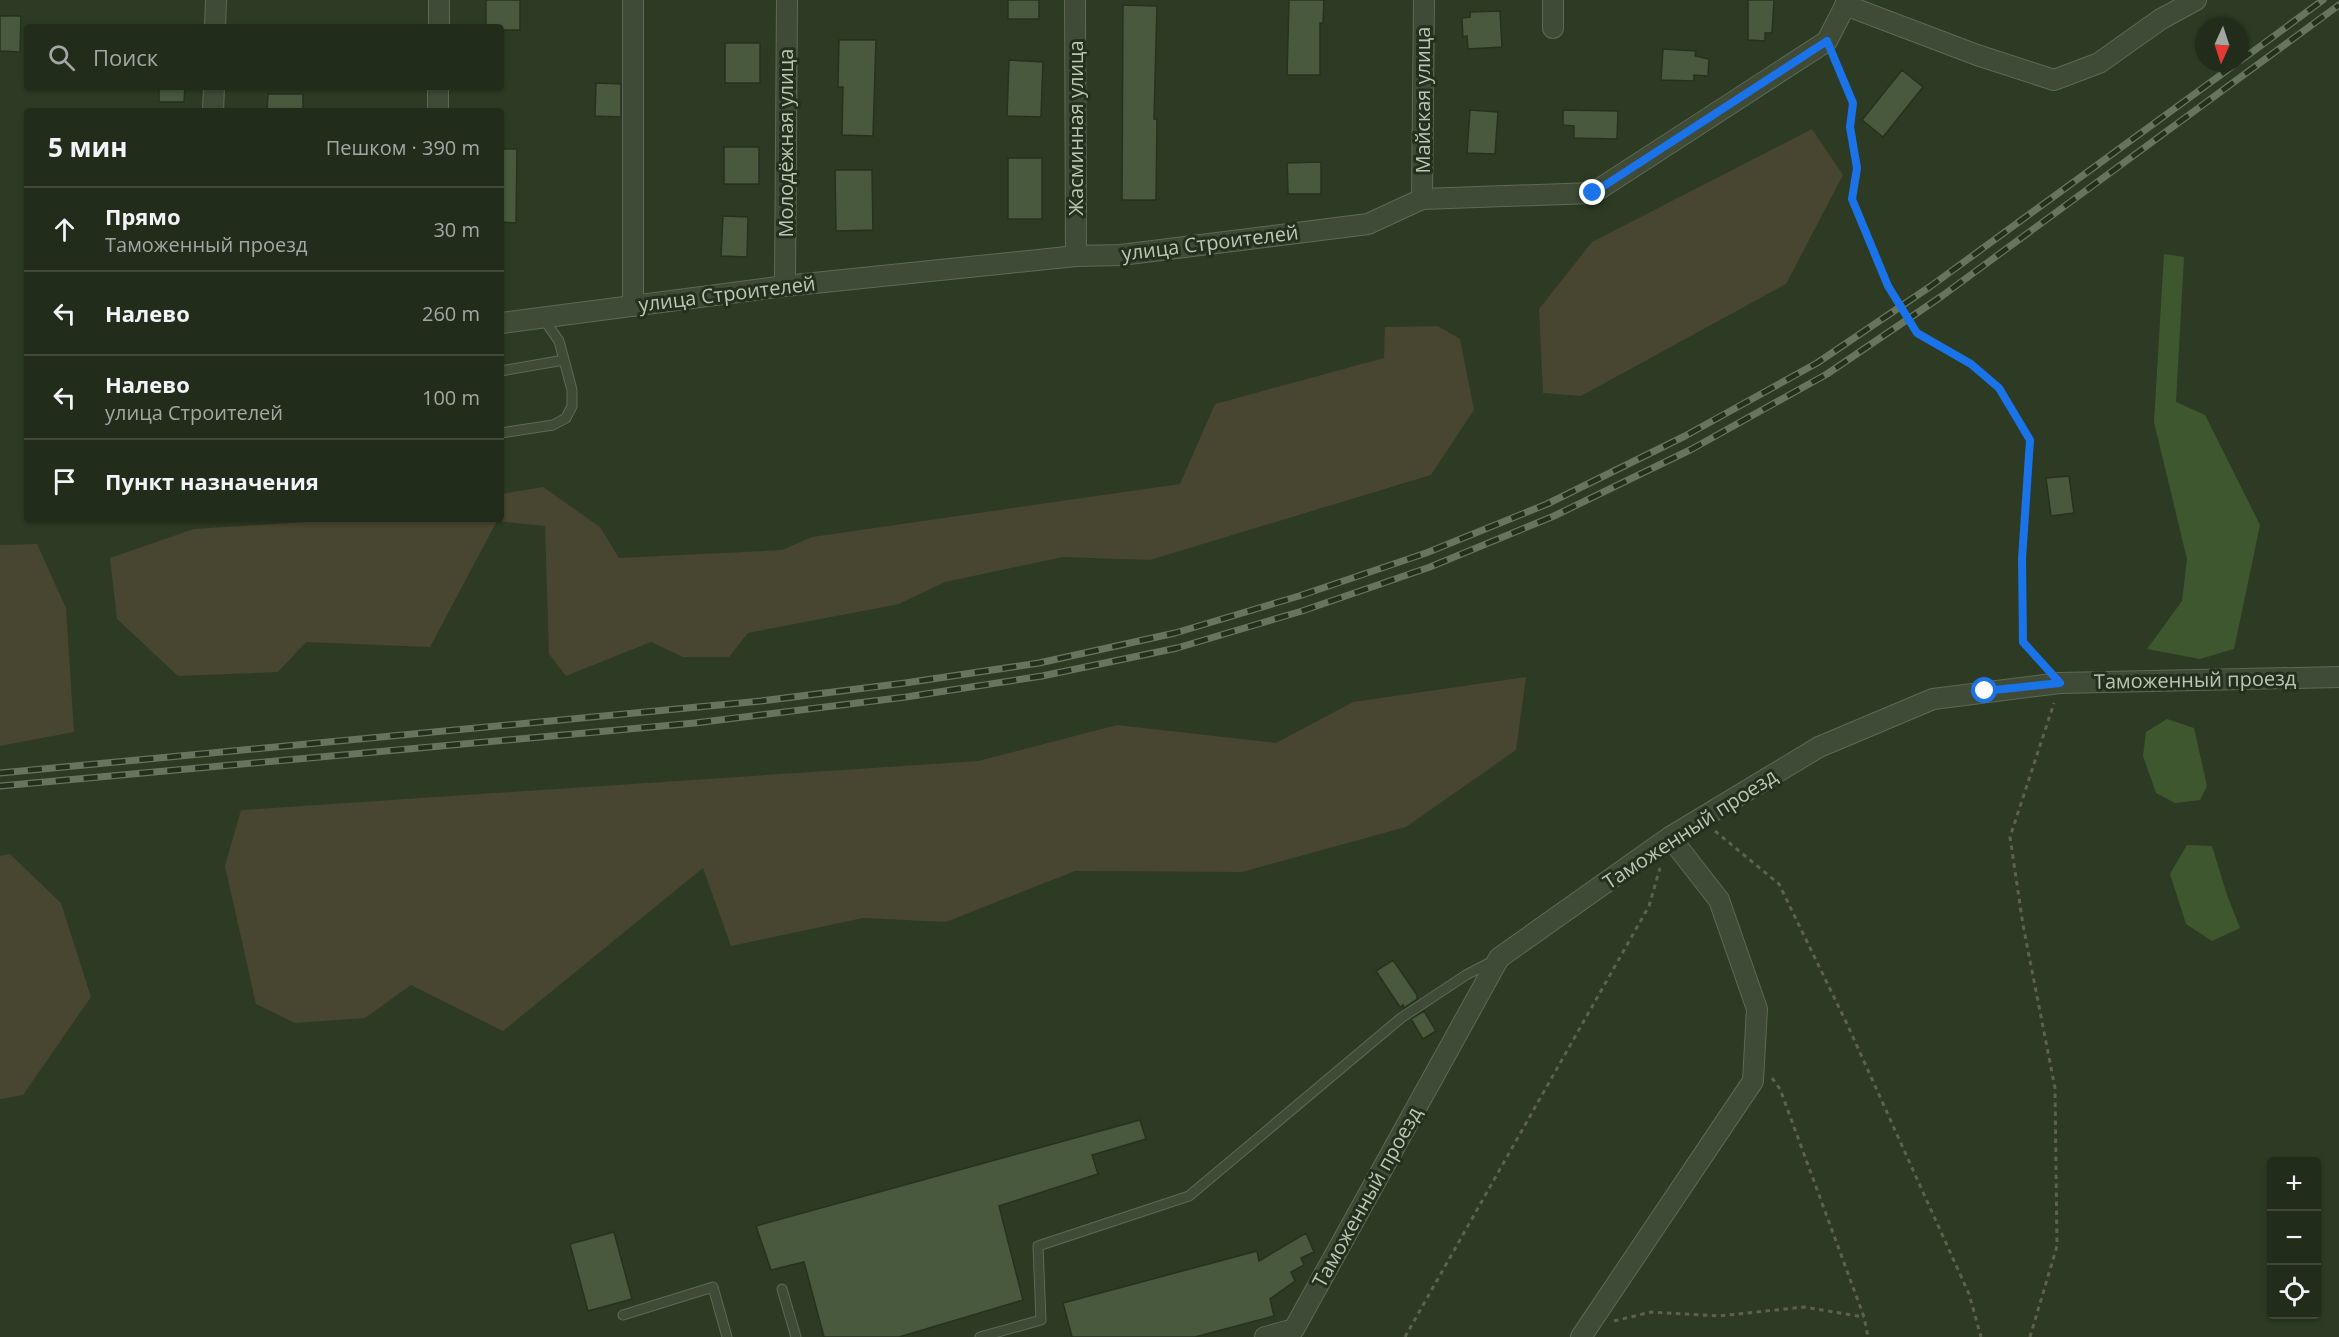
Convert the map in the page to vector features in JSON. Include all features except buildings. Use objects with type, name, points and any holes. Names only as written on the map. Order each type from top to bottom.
[{"type":"street","points":[[215,24],[216,0]]},
{"type":"street","points":[[439,0],[439,24]]},
{"type":"street","points":[[633,0],[633,306]]},
{"type":"street","name":"Молодёжная улица","points":[[785,286],[787,0]]},
{"type":"street","name":"Жасминная улица","points":[[1076,0],[1076,256]]},
{"type":"street","name":"Майская улица","points":[[1422,200],[1424,0]]},
{"type":"street","points":[[1553,0],[1553,28]]},
{"type":"street","points":[[1827,41],[1846,3],[1977,55],[2054,80],[2099,63],[2161,19],[2196,0]]},
{"type":"street","name":"улица Строителей","points":[[504,323],[785,286],[1076,256],[1121,255],[1368,224],[1422,200],[1593,193],[1827,41]]},
{"type":"street","points":[[213,108],[214,90]]},
{"type":"street","points":[[438,90],[438,108]]},
{"type":"street","name":"Таможенный проезд","points":[[1265,1337],[1294,1329],[1499,958],[1670,837],[1819,747],[1933,699],[2060,683],[2339,677]]},
{"type":"street","points":[[1584,1332],[1753,1081],[1757,1009],[1719,900],[1670,837]]},
{"type":"lane","points":[[504,433],[553,425],[566,418],[572,406],[572,390],[559,341],[543,318]]},
{"type":"lane","points":[[504,370],[564,360]]},
{"type":"lane","points":[[980,1337],[1041,1320],[1038,1246],[1189,1196],[1401,1018],[1466,975],[1499,958]]},
{"type":"lane","points":[[623,1315],[714,1287],[727,1337]]},
{"type":"lane","points":[[782,1288],[796,1337]]},
{"type":"path","points":[[1827,41],[1853,103],[1850,127],[1857,168],[1852,199],[1888,286],[1917,333],[1971,364],[1999,388],[2030,440],[2022,559],[2023,642],[2060,683],[2010,837],[2023,926],[2055,1088],[2057,1246],[2030,1337]]},
{"type":"path","points":[[1701,820],[1779,884],[1848,1026],[1969,1294],[1981,1337]]},
{"type":"path","points":[[1405,1337],[1648,906],[1661,867]]},
{"type":"path","points":[[1755,1052],[1780,1089],[1864,1317],[1868,1337]]},
{"type":"path","points":[[1584,1332],[1651,1312],[1719,1316],[1804,1307],[1864,1317]]},
{"type":"shaded area","points":[[1812,129],[1843,175],[1786,284],[1581,396],[1543,393],[1539,309],[1592,242]]},
{"type":"shaded area","points":[[2164,254],[2184,257],[2176,402],[2205,415],[2260,525],[2234,649],[2200,659],[2147,649],[2182,601],[2187,559],[2154,422]]},
{"type":"shaded area","points":[[1438,326],[1460,339],[1474,410],[1431,475],[1150,560],[1063,557],[945,582],[899,604],[748,633],[729,657],[683,657],[651,642],[566,676],[549,654],[545,526],[504,522],[504,494],[543,487],[600,527],[619,558],[782,550],[812,537],[1180,484],[1215,404],[1384,358],[1385,327]]},
{"type":"shaded area","points":[[304,522],[496,522],[430,647],[306,642],[278,672],[178,676],[117,619],[110,558],[194,529]]},
{"type":"shaded area","points":[[37,544],[66,608],[74,732],[0,746],[0,545]]},
{"type":"shaded area","points":[[1526,677],[1516,750],[1406,827],[1242,872],[1075,871],[946,922],[863,918],[731,946],[703,868],[503,1031],[411,985],[365,1018],[295,1023],[256,1004],[225,866],[241,810],[978,761],[1117,725],[1276,743],[1353,702]]},
{"type":"shaded area","points":[[2167,719],[2194,728],[2207,786],[2200,800],[2175,803],[2156,793],[2143,756],[2146,732]]},
{"type":"shaded area","points":[[2187,845],[2212,846],[2240,928],[2212,941],[2186,924],[2170,874]]},
{"type":"shaded area","points":[[10,854],[61,903],[91,997],[23,1095],[0,1099],[0,856]]},
{"type":"railway","points":[[2249,54],[2323,0]]},
{"type":"railway","points":[[0,786],[695,723],[906,697],[1042,676],[1177,648],[1302,611],[1430,567],[1554,516],[1692,449],[1827,374],[1942,296],[2339,5]]},
{"type":"railway","points":[[0,773],[761,701],[905,683],[1039,663],[1175,633],[1299,596],[1426,553],[1547,504],[1685,436],[1817,363],[1931,286],[2225,72]]},
{"type":"route","points":[[1593,193],[1827,41],[1853,103],[1850,127],[1857,168],[1852,199],[1888,286],[1917,333],[1971,364],[1999,388],[2030,440],[2022,559],[2023,642],[2060,683],[1985,691]]}]
